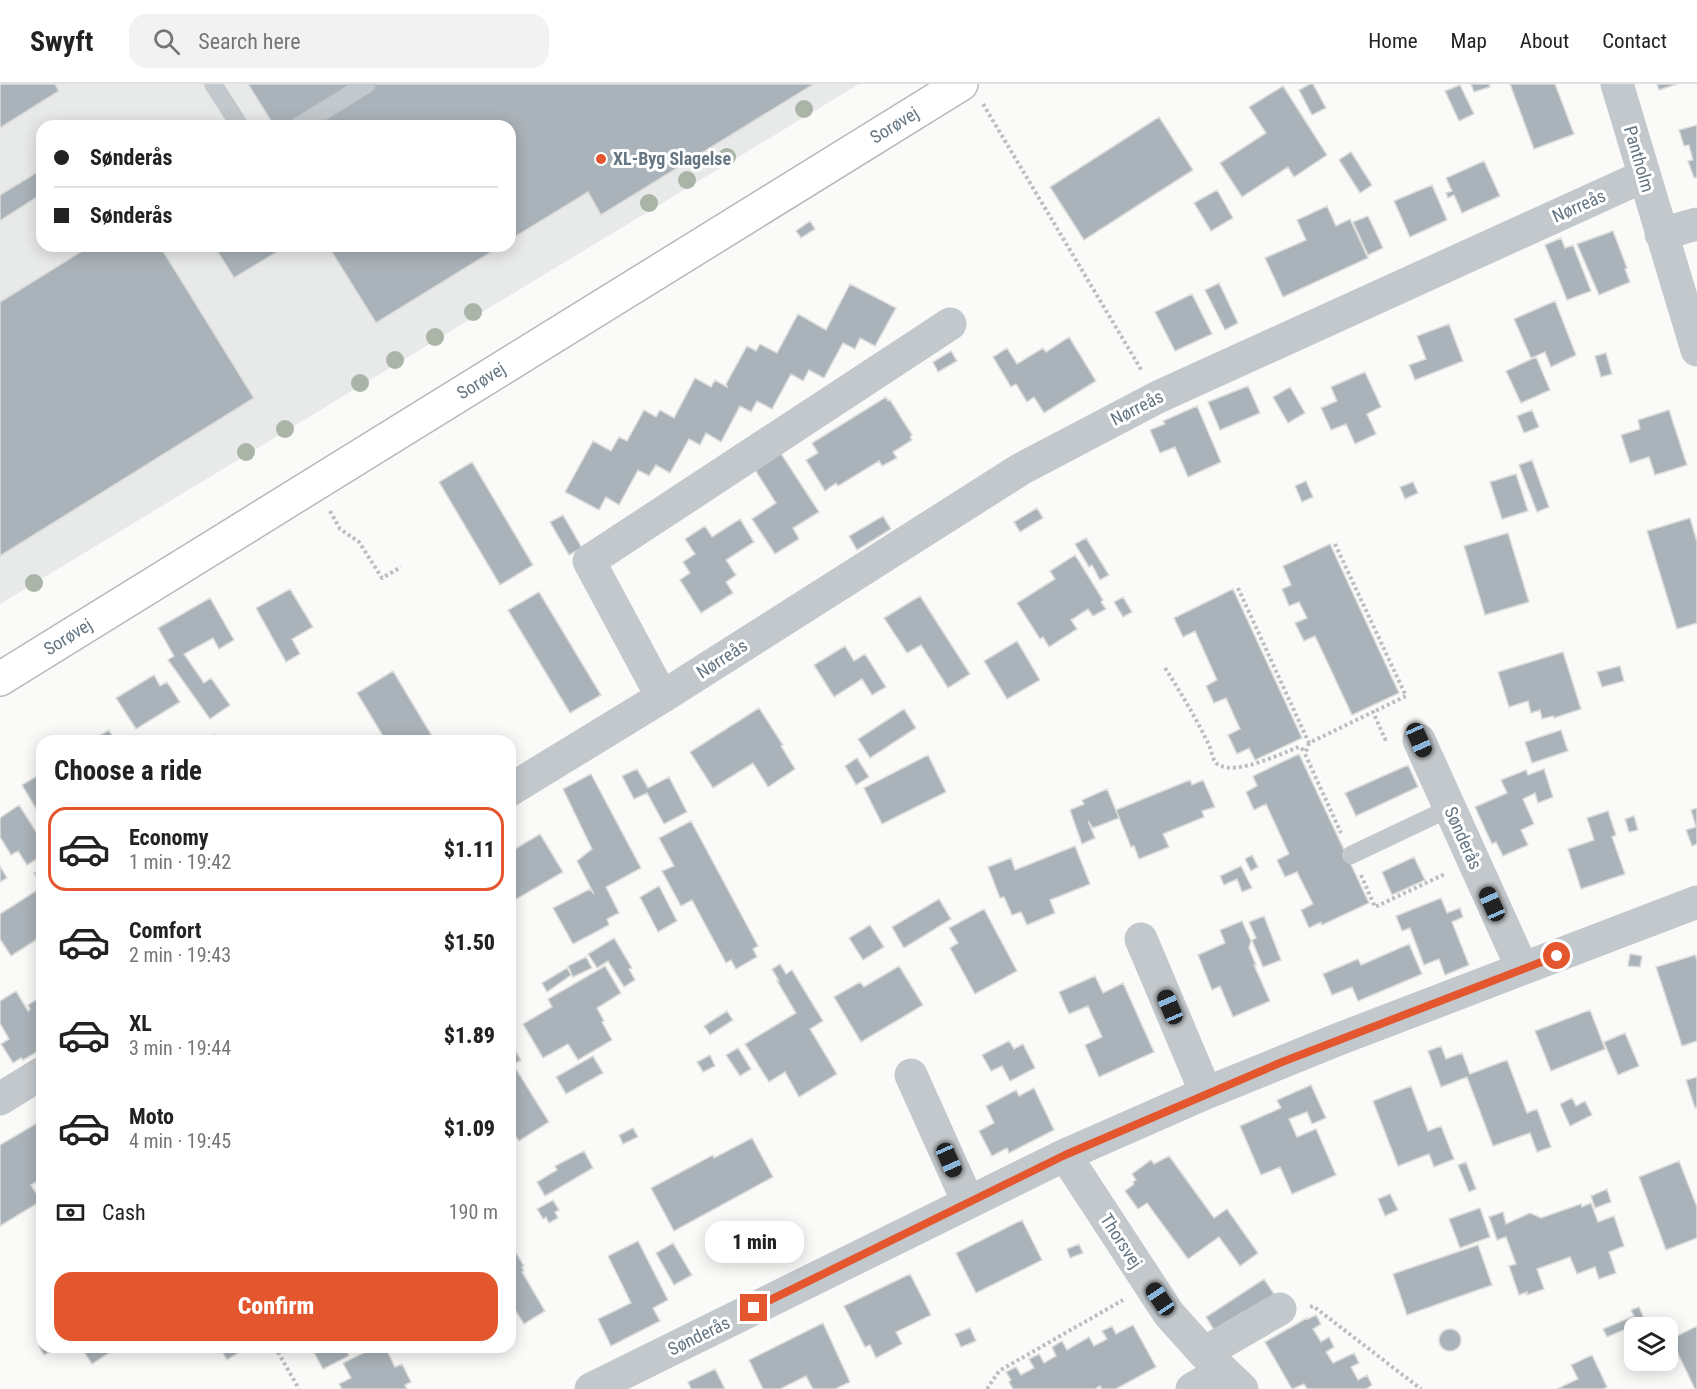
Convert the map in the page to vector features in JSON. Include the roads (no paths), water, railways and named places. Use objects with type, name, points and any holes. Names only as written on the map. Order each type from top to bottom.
[{"type":"street","name":"Pantholm","points":[[1617,84],[1697,350]]},
{"type":"street","name":"Sorøvej","points":[[0,679],[315,484],[969,89]]},
{"type":"street","name":"Nørreås","points":[[516,786],[662,697],[1020,469],[1158,397],[1644,176]]},
{"type":"street","points":[[1661,234],[1697,224]]},
{"type":"street","points":[[662,697],[589,561],[950,324]]},
{"type":"street","name":"Sønderås","points":[[1419,740],[1522,968]]},
{"type":"street","name":"Sønderås","points":[[591,1389],[1065,1155],[1206,1093],[1522,968],[1697,902]]},
{"type":"street","points":[[1141,939],[1206,1093]]},
{"type":"street","points":[[911,1075],[968,1203]]},
{"type":"street","points":[[0,1099],[36,1077]]},
{"type":"street","name":"Thorsvej","points":[[1065,1155],[1169,1314],[1223,1371]]},
{"type":"street","points":[[1192,1389],[1223,1371],[1280,1309]]},
{"type":"lane","points":[[213,84],[236,120]]},
{"type":"lane","points":[[309,120],[367,84]]},
{"type":"lane","points":[[1352,855],[1450,808]]},
{"type":"place","name":"XL-Byg Slagelse","points":[[601,159]]}]
